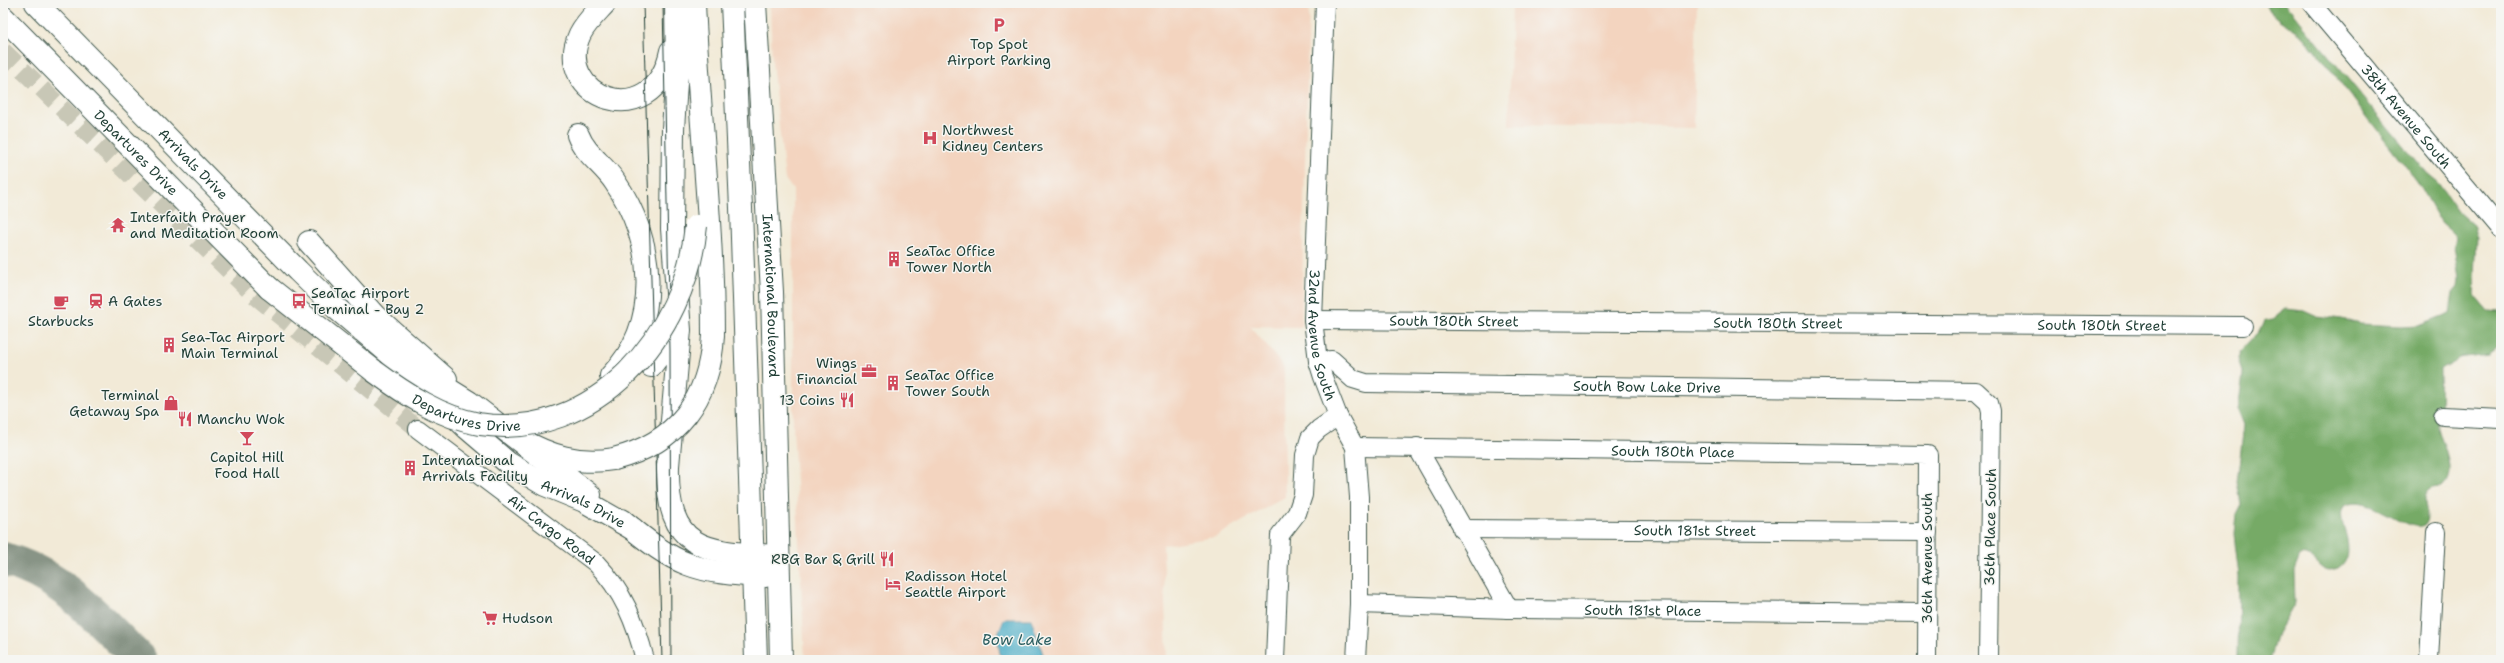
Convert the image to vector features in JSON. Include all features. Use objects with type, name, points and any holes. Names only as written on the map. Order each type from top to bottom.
[{"type":"main road","name":"Arrivals Drive","points":[[36,3],[298,271],[336,308],[389,352],[461,423],[508,463],[544,484],[584,501],[632,529]]},
{"type":"main road","points":[[605,3],[580,32],[575,51],[578,70],[583,80],[590,88],[606,98],[627,100],[639,97],[654,88],[670,57],[676,26]]},
{"type":"main road","points":[[676,3],[672,229],[680,343],[668,466],[668,488],[675,518],[684,535],[700,547],[751,565],[778,566]]},
{"type":"main road","points":[[518,438],[550,455],[566,459],[591,462],[614,459],[652,445],[681,421],[693,406],[708,372],[713,335],[705,169],[698,91],[694,3]]},
{"type":"main road","name":"International Boulevard","points":[[732,3],[741,208],[751,565],[756,660]]},
{"type":"main road","name":"International Boulevard","points":[[755,3],[772,292],[781,660]]},
{"type":"main road","name":"Departures Drive","points":[[3,17],[269,288],[374,371],[432,408],[477,423],[522,425],[567,412]]},
{"type":"main road","points":[[567,412],[609,390],[620,381],[655,340],[681,290],[692,254],[696,226],[698,91]]},
{"type":"main road","points":[[567,412],[604,383],[624,362],[642,322],[649,290],[647,256],[636,220],[618,185],[582,146],[578,135]]},
{"type":"main road","points":[[308,242],[375,316],[434,367],[469,402]]},
{"type":"main road","points":[[651,366],[674,334],[679,317]]},
{"type":"main road","name":"Arrivals Drive","points":[[389,352],[469,402],[518,438],[632,529],[671,558],[694,568],[716,573],[751,565]]},
{"type":"street","name":"32nd Avenue South","points":[[1325,3],[1313,320],[1318,361],[1338,416],[1355,447],[1359,497],[1359,604],[1356,660]]},
{"type":"street","name":"38th Avenue South","points":[[2311,3],[2501,229]]},
{"type":"street","name":"South 180th Street","points":[[1313,320],[2243,326]]},
{"type":"street","name":"South Bow Lake Drive","points":[[1318,361],[1332,360],[1353,379],[1366,383],[1964,390],[1976,391],[1983,396]]},
{"type":"street","name":"36th Place South","points":[[1983,396],[1989,403],[1991,412],[1988,660]]},
{"type":"street","points":[[1275,660],[1280,535],[1297,513],[1303,495],[1304,455],[1310,438],[1319,428],[1338,416]]},
{"type":"street","points":[[2443,416],[2501,420]]},
{"type":"street","name":"Air Cargo Road","points":[[418,429],[596,563],[609,576],[629,608],[645,660]]},
{"type":"street","name":"South 180th Place","points":[[1355,447],[1928,455]]},
{"type":"street","points":[[1417,447],[1509,609]]},
{"type":"street","name":"36th Avenue South","points":[[1927,660],[1928,455]]},
{"type":"street","name":"South 181st Street","points":[[1462,528],[1928,532]]},
{"type":"street","points":[[2429,660],[2436,532]]},
{"type":"street","name":"South 181st Place","points":[[1359,604],[1509,609],[1927,613]]},
{"type":"shaded area","points":[[770,3],[1309,3],[1301,327],[1250,326],[1284,367],[1285,497],[1215,537],[1163,545],[1167,660],[1106,660],[1093,657],[1045,660],[1031,619],[997,636],[1001,660],[805,660],[793,424],[793,190],[785,179],[772,62]]},
{"type":"shaded area","points":[[1512,3],[1697,3],[1694,128],[1509,125]]},
{"type":"green space","points":[[2265,3],[2285,3],[2426,173],[2438,183],[2459,213],[2475,227],[2477,238],[2474,294],[2488,311],[2501,312],[2501,344],[2487,354],[2459,358],[2440,369],[2440,411],[2438,425],[2449,465],[2449,473],[2443,486],[2432,488],[2425,497],[2427,516],[2424,525],[2417,526],[2408,524],[2365,504],[2354,503],[2344,506],[2342,520],[2348,545],[2348,554],[2344,562],[2337,569],[2331,571],[2322,568],[2310,558],[2300,556],[2294,571],[2295,603],[2276,637],[2269,660],[2238,660],[2239,577],[2234,533],[2236,515],[2241,505],[2237,482],[2244,425],[2238,410],[2243,374],[2238,359],[2240,352],[2260,331],[2265,320],[2273,319],[2286,309],[2304,311],[2315,316],[2342,319],[2360,324],[2401,326],[2419,325],[2450,313],[2453,293],[2458,287],[2459,279],[2454,247],[2456,236],[2441,223],[2417,181],[2305,37],[2278,19],[2269,11]]},
{"type":"water","name":"Bow Lake","points":[[1004,619],[1031,619],[1045,660],[1001,660],[997,636]]},
{"type":"water","name":"Bow Lake","points":[[1093,657],[1106,660],[1061,660],[1064,659]]},
{"type":"taxiway","points":[[3,559],[24,566],[61,587],[94,614],[140,660]]},
{"type":"tunnel","points":[[3,51],[252,293],[418,429]]},
{"type":"tram line","points":[[643,3],[662,660]]},
{"type":"tram line","points":[[663,3],[670,350],[671,660]]},
{"type":"place","name":"Top Spot Airport Parking","points":[[999,25]]},
{"type":"place","name":"Northwest Kidney Centers","points":[[930,138]]},
{"type":"place","name":"Interfaith Prayer and Meditation Room","points":[[118,225]]},
{"type":"place","name":"SeaTac Office Tower North","points":[[894,259]]},
{"type":"place","name":"A Gates","points":[[96,301]]},
{"type":"place","name":"SeaTac Airport Terminal - Bay 2","points":[[299,301]]},
{"type":"place","name":"Starbucks","points":[[61,302]]},
{"type":"place","name":"Sea-Tac Airport Main Terminal","points":[[169,345]]},
{"type":"place","name":"Wings Financial","points":[[869,371]]},
{"type":"place","name":"SeaTac Office Tower South","points":[[893,383]]},
{"type":"place","name":"13 Coins","points":[[847,400]]},
{"type":"place","name":"Terminal Getaway Spa","points":[[171,403]]},
{"type":"place","name":"Manchu Wok","points":[[185,419]]},
{"type":"place","name":"Capitol Hill Food Hall","points":[[247,438]]},
{"type":"place","name":"International Arrivals Facility","points":[[410,468]]},
{"type":"place","name":"RBG Bar & Grill","points":[[887,559]]},
{"type":"place","name":"Radisson Hotel Seattle Airport","points":[[893,584]]},
{"type":"place","name":"Hudson","points":[[490,618]]}]
